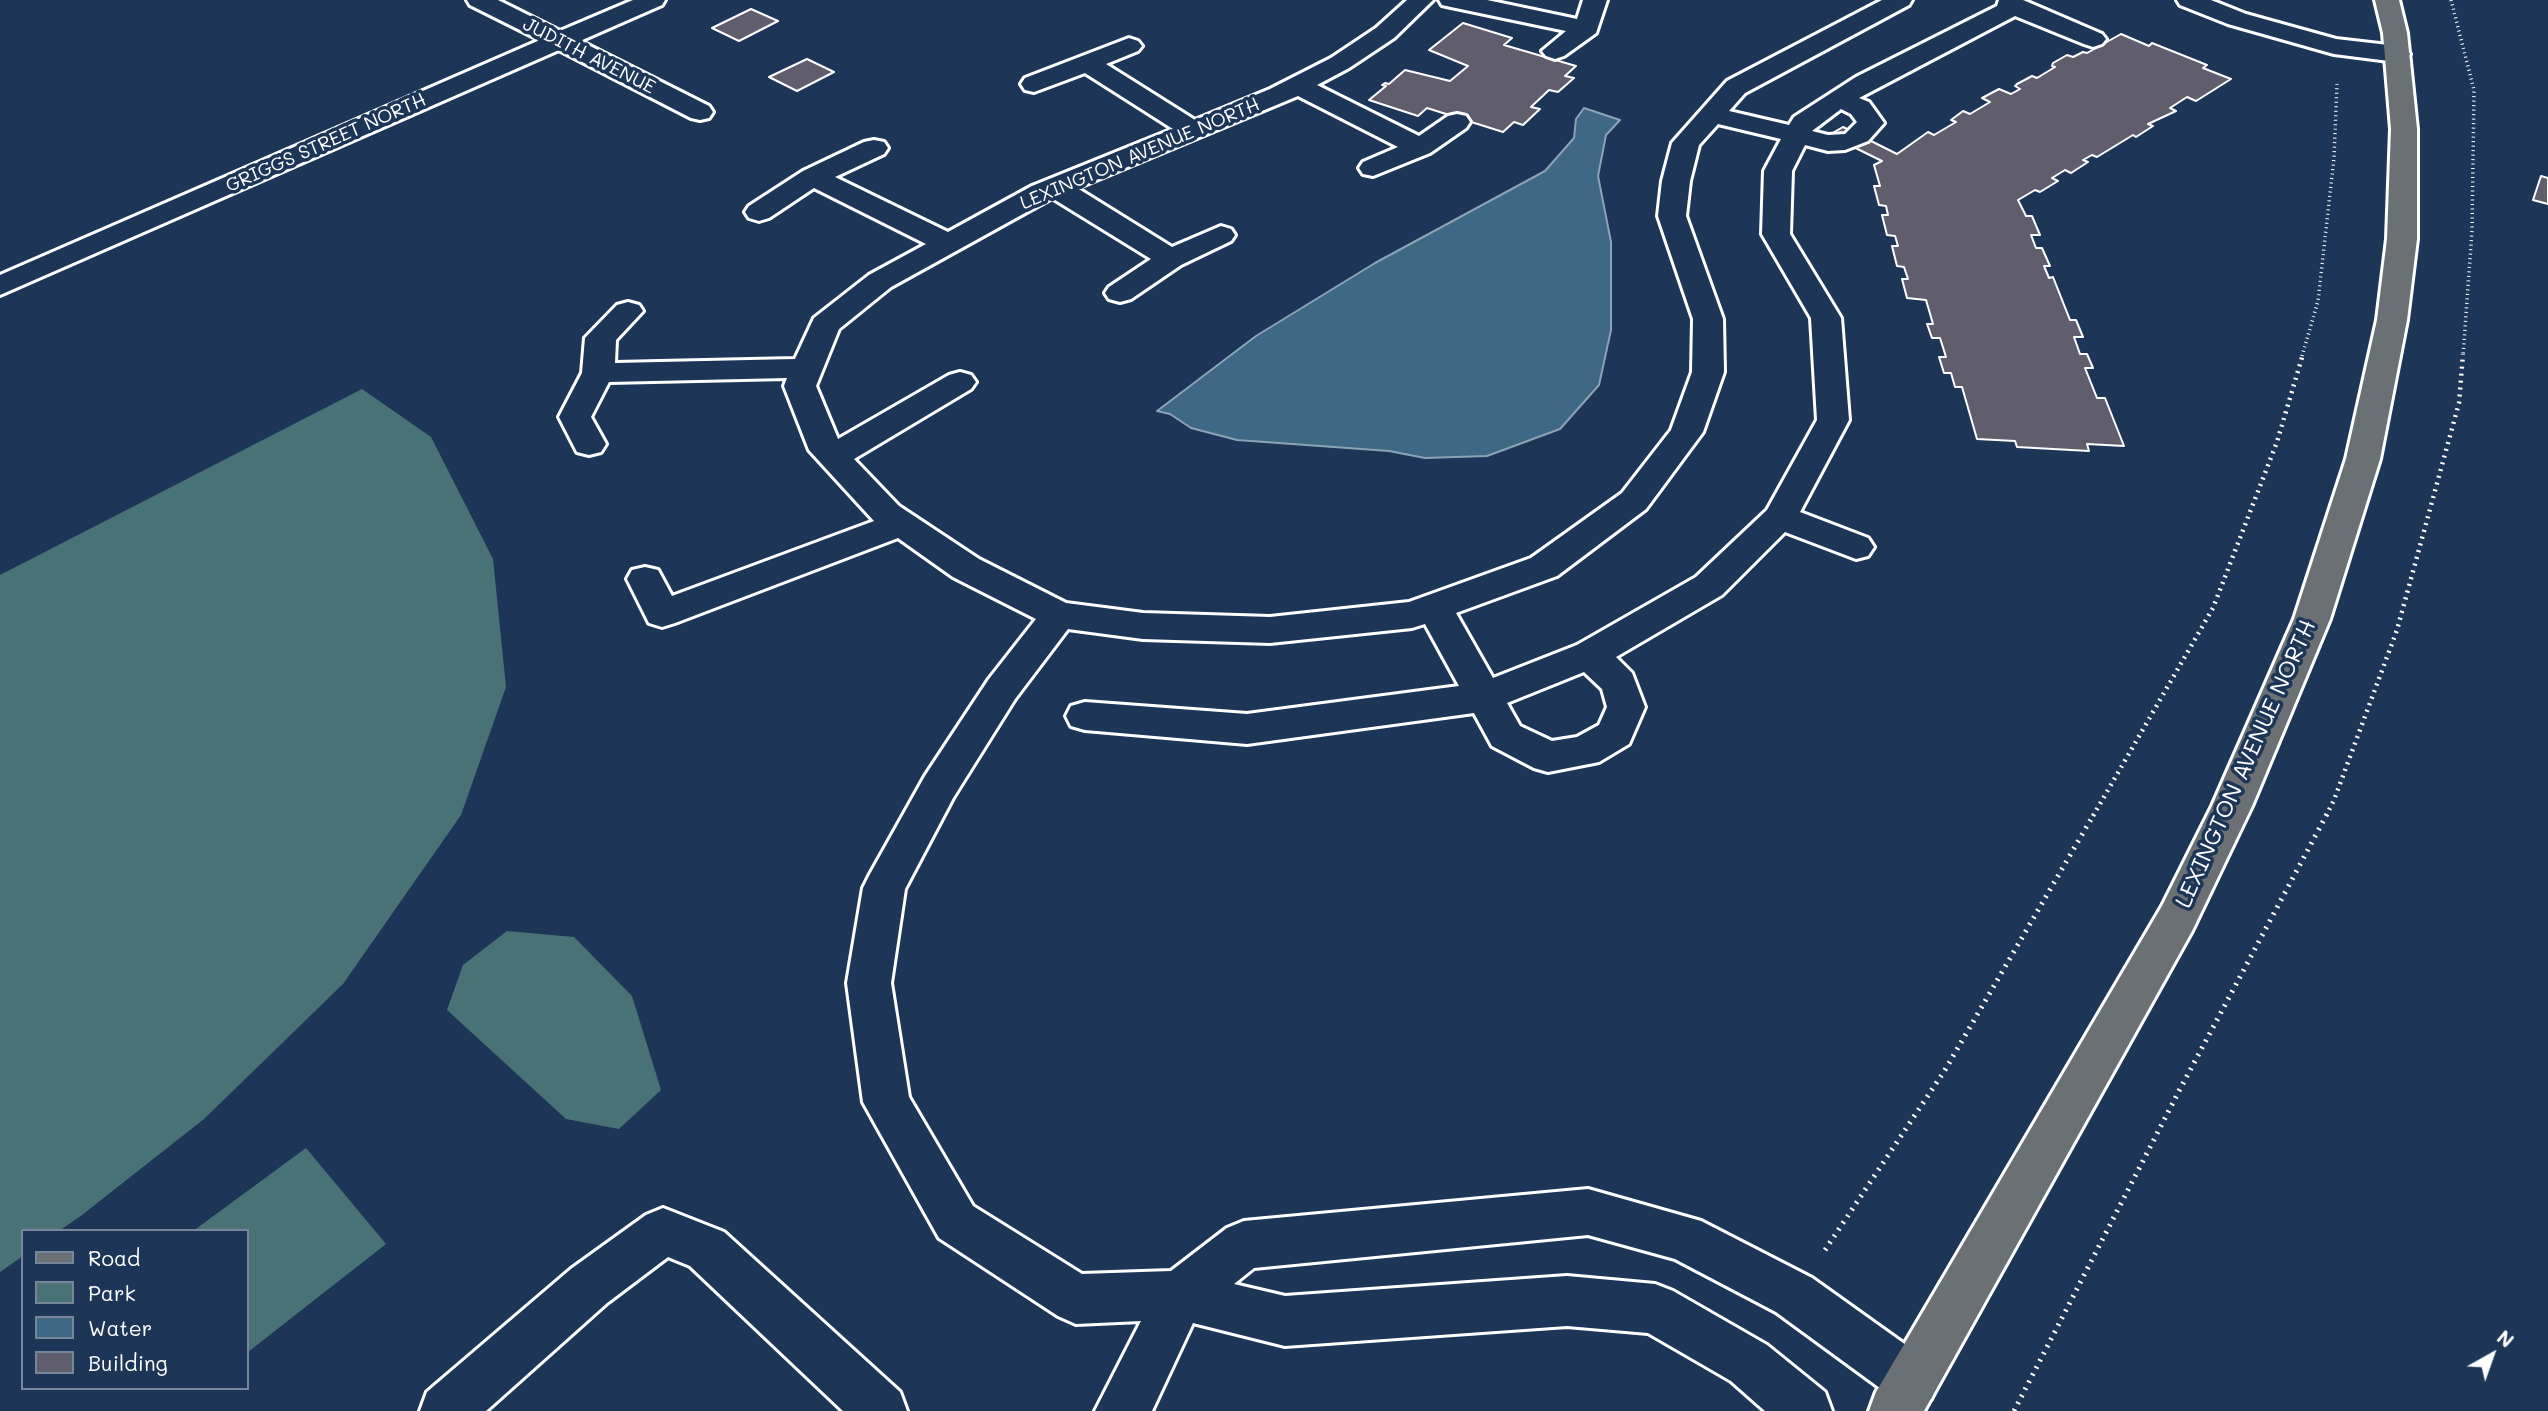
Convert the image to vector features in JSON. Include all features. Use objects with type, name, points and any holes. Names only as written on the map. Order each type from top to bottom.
[{"type":"main road","name":"LEXINGTON AVENUE NORTH","points":[[1904,1396],[2177,918],[2232,806],[2312,619],[2363,459],[2392,320],[2402,239],[2404,129],[2397,54],[2387,0]]},
{"type":"street","name":"JUDITH AVENUE","points":[[479,0],[700,112]]},
{"type":"street","name":"GRIGGS STREET NORTH","points":[[0,286],[653,0]]},
{"type":"street","name":"LEXINGTON AVENUE NORTH","points":[[1421,0],[1385,33],[1340,63],[1297,86],[1055,186],[880,281],[825,325],[800,386],[826,450],[887,514],[966,568],[1059,615],[1143,626],[1270,630],[1412,615],[1544,567],[1633,501],[1687,432],[1708,372],[1707,319],[1672,216],[1676,181],[1686,143],[1736,87],[1900,0]]},
{"type":"street","points":[[1451,0],[1587,27]]},
{"type":"street","points":[[1555,51],[1587,27],[1595,0]]},
{"type":"street","points":[[2189,0],[2237,19],[2334,46],[2397,54]]},
{"type":"street","points":[[1085,716],[1247,729],[1484,697],[1590,656],[1709,586],[1780,517],[1833,420],[1826,318],[1776,234],[1778,171],[1803,123],[1865,82],[2008,10],[2010,2],[2093,39]]},
{"type":"street","points":[[1034,84],[1129,46]]},
{"type":"street","points":[[1087,63],[1193,130]]},
{"type":"street","points":[[1297,86],[1420,147]]},
{"type":"street","points":[[1711,114],[1828,143],[1851,139],[1871,123],[1860,108],[1840,99]]},
{"type":"street","points":[[1373,168],[1420,147],[1457,122]]},
{"type":"street","points":[[759,212],[813,177],[874,148]]},
{"type":"street","points":[[813,177],[947,243]]},
{"type":"street","points":[[1055,186],[1171,259]]},
{"type":"street","points":[[1120,293],[1171,259],[1221,235]]},
{"type":"street","points":[[589,444],[575,417],[598,373],[601,338],[628,311]]},
{"type":"street","points":[[598,373],[807,368]]},
{"type":"street","points":[[833,457],[960,382]]},
{"type":"street","points":[[1780,517],[1856,547]]},
{"type":"street","points":[[645,579],[662,614],[902,524]]},
{"type":"street","points":[[1434,607],[1506,736],[1548,757],[1585,751],[1615,734],[1626,707],[1619,683],[1590,656]]},
{"type":"street","points":[[1059,615],[988,711],[939,788],[884,888],[869,983],[886,1102],[956,1222],[1076,1299],[1180,1295],[1285,1321],[1567,1301],[1655,1309],[1749,1363],[1806,1411]]},
{"type":"street","points":[[1121,1411],[1138,1385],[1180,1295],[1244,1245],[1588,1212],[1684,1238],[1794,1295],[1904,1396]]},
{"type":"street","points":[[446,1411],[589,1286],[663,1231],[706,1249],[881,1411]]},
{"type":"path","points":[[1794,1295],[1945,1070],[2213,608],[2277,442],[2318,301],[2334,158],[2337,61],[2334,46]]},
{"type":"green space","points":[[362,389],[431,437],[493,559],[506,687],[461,815],[343,984],[204,1119],[82,1215],[62,1229],[21,1229],[21,1257],[0,1272],[0,575]]},
{"type":"green space","points":[[507,931],[574,937],[632,996],[661,1090],[619,1129],[566,1119],[447,1010],[463,965]]},
{"type":"green space","points":[[306,1148],[386,1244],[248,1352],[248,1229],[196,1229]]},
{"type":"water","points":[[1584,108],[1620,120],[1606,135],[1598,176],[1611,242],[1611,330],[1599,385],[1560,429],[1487,456],[1425,458],[1389,451],[1237,440],[1191,428],[1170,414],[1157,411],[1256,336],[1375,263],[1545,171],[1574,138],[1576,119]]},
{"type":"building","points":[[751,9],[778,21],[739,41],[712,28]]},
{"type":"building","points":[[1463,23],[1512,38],[1504,45],[1576,66],[1565,76],[1574,78],[1558,92],[1549,90],[1531,107],[1540,109],[1523,125],[1514,122],[1503,132],[1427,108],[1418,116],[1369,100],[1386,86],[1382,85],[1389,84],[1405,70],[1450,81],[1468,66],[1429,50]]},
{"type":"building","points":[[2121,34],[2207,65],[2203,68],[2231,79],[2196,101],[2187,97],[2170,108],[2176,111],[2148,124],[2153,126],[2136,137],[2133,135],[2097,157],[2092,155],[2083,160],[2088,162],[2071,173],[2065,170],[2052,178],[2058,181],[2040,192],[2035,190],[2018,200],[2026,216],[2032,216],[2040,235],[2031,235],[2036,248],[2042,248],[2050,266],[2044,266],[2049,278],[2053,277],[2070,320],[2076,320],[2083,337],[2074,337],[2080,354],[2087,354],[2093,368],[2085,368],[2097,398],[2105,398],[2124,446],[2087,444],[2089,451],[2017,447],[2015,441],[1977,439],[1962,387],[1955,387],[1951,373],[1944,373],[1939,357],[1946,357],[1940,338],[1932,338],[1927,324],[1933,324],[1926,300],[1907,298],[1902,279],[1908,279],[1904,267],[1897,266],[1892,246],[1898,246],[1895,236],[1887,235],[1882,215],[1888,215],[1886,206],[1879,205],[1874,186],[1880,186],[1874,165],[1882,161],[1829,135],[1843,127],[1897,154],[1928,132],[1934,135],[1956,122],[1951,120],[1963,111],[1970,114],[1990,102],[1982,98],[1999,89],[2011,94],[2020,89],[2015,86],[2017,84],[2032,76],[2037,78],[2055,67],[2052,66],[2053,63],[2067,55],[2073,57],[2087,53]]},
{"type":"building","points":[[807,59],[834,72],[797,91],[769,77]]},
{"type":"building","points":[[2541,176],[2548,178],[2548,204],[2533,200]]}]
